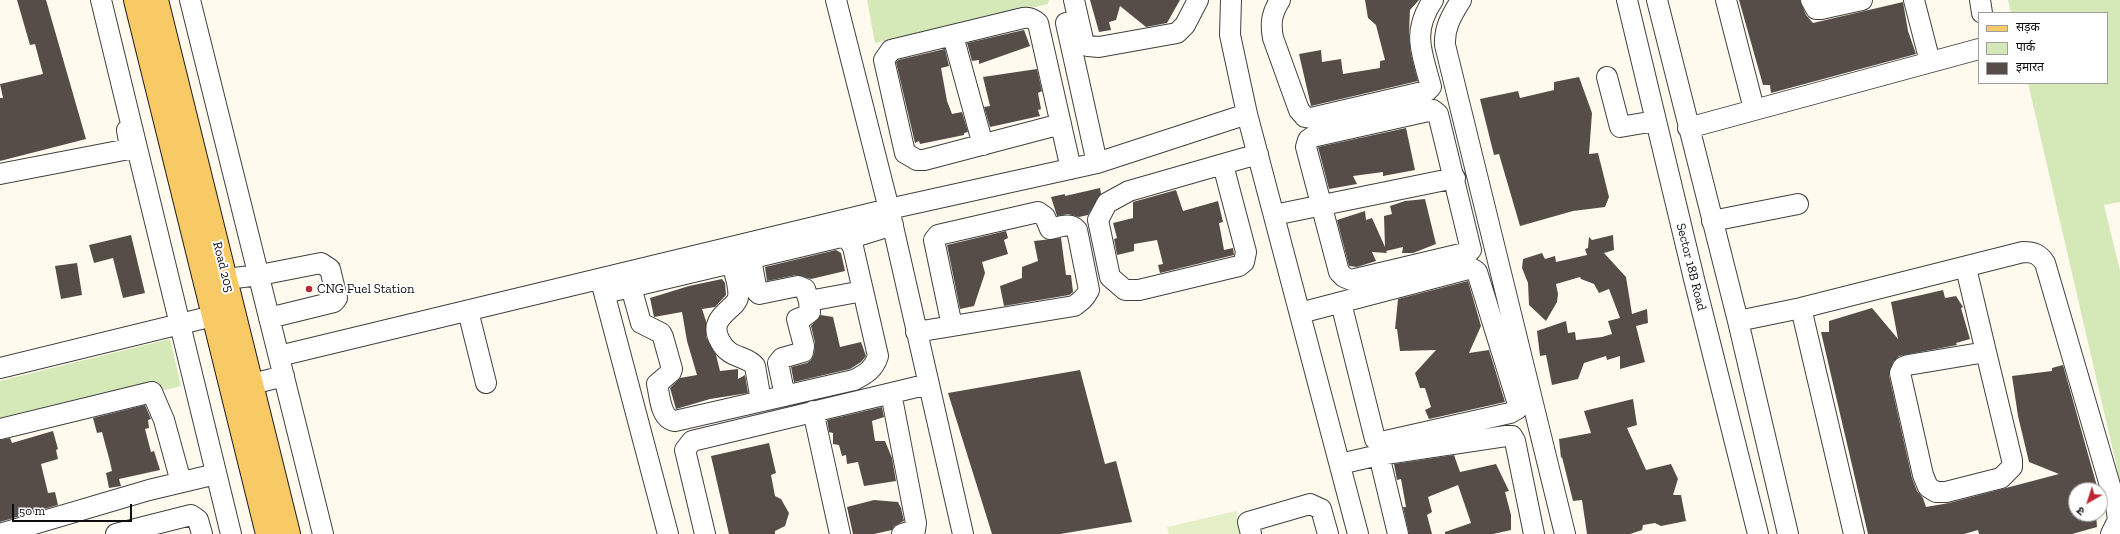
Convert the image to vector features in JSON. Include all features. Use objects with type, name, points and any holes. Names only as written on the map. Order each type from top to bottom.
[{"type":"main road","name":"Road 205","points":[[135,0],[267,534]]},
{"type":"main road","name":"Road 205","points":[[158,0],[289,534]]},
{"type":"street","points":[[0,174],[129,149],[126,115],[91,0]]},
{"type":"street","points":[[101,0],[126,115],[231,534]]},
{"type":"street","points":[[190,0],[260,276],[269,318],[323,534]]},
{"type":"street","points":[[836,0],[891,217],[963,534]]},
{"type":"street","points":[[1061,0],[1097,164]]},
{"type":"street","points":[[1074,0],[1082,39],[1088,46],[1099,47],[1177,33],[1185,25],[1198,0]]},
{"type":"street","points":[[1231,0],[1230,35],[1247,114],[1358,534]]},
{"type":"street","points":[[1280,0],[1272,13],[1271,26],[1274,38],[1299,110],[1305,117],[1311,118],[1427,91],[1431,87],[1419,37],[1423,15],[1432,0]]},
{"type":"street","points":[[1461,0],[1450,18],[1444,33],[1445,45],[1565,534]]},
{"type":"street","name":"Sector 18B Road","points":[[1627,0],[1655,121],[1758,534]]},
{"type":"street","points":[[1657,0],[1738,322],[1788,534]]},
{"type":"street","points":[[1726,0],[1754,109]]},
{"type":"street","points":[[1811,0],[1816,9],[1821,9],[1862,0]]},
{"type":"street","points":[[1914,0],[1930,62]]},
{"type":"street","points":[[1980,0],[1982,12]]},
{"type":"street","points":[[1061,124],[924,160],[917,160],[905,153],[884,67],[886,55],[891,50],[1028,17],[1034,20],[1038,23],[1061,124],[1071,169]]},
{"type":"street","points":[[953,36],[983,145]]},
{"type":"street","points":[[1688,128],[1978,49]]},
{"type":"street","points":[[1607,78],[1620,127],[1655,121]]},
{"type":"street","points":[[1433,110],[1438,114],[1454,178],[1471,250],[1469,252],[1350,280],[1339,272],[1306,147],[1308,140],[1312,137],[1433,110]]},
{"type":"street","points":[[279,356],[468,311],[603,286],[891,217],[1071,169],[1097,164],[1247,114]]},
{"type":"street","points":[[1223,164],[1246,252],[1244,262],[1239,266],[1139,290],[1125,290],[1120,287],[1110,277],[1098,220],[1107,203],[1129,191],[1223,164],[1258,154]]},
{"type":"street","points":[[1274,215],[1454,178]]},
{"type":"street","points":[[1712,221],[1798,204]]},
{"type":"street","points":[[916,332],[1074,306],[1086,297],[1089,290],[1077,230],[1073,226],[1068,225],[1050,228],[1045,217],[1038,212],[938,235],[934,240],[952,326]]},
{"type":"street","points":[[848,239],[891,217]]},
{"type":"street","points":[[603,286],[631,287],[841,237],[848,239],[853,246],[878,356],[872,368],[866,374],[854,380],[675,421],[666,418],[657,384],[671,372],[672,369],[664,337],[661,333],[641,323],[631,287]]},
{"type":"street","points":[[1738,322],[1966,268],[2023,252],[2033,252],[2040,256],[2045,263],[2116,506],[2118,520],[2111,534]]},
{"type":"street","points":[[742,261],[759,294],[798,286],[805,289],[809,300],[810,312],[805,316],[797,318],[804,346],[803,352],[782,358],[778,363],[785,396]]},
{"type":"street","points":[[742,261],[739,296],[735,303],[722,315],[717,332],[720,341],[731,354],[752,363],[755,366],[761,401]]},
{"type":"street","points":[[226,279],[260,276],[321,263],[330,269],[337,298],[328,304],[269,318]]},
{"type":"street","points":[[1693,274],[1724,266]]},
{"type":"street","points":[[1966,268],[2012,460],[2012,467],[2001,478],[1946,492],[1936,492],[1928,487],[1923,475],[1900,373],[1903,367],[1908,365],[1986,352]]},
{"type":"street","points":[[1300,313],[1341,302],[1473,269],[1477,272],[1518,404],[1517,409],[1510,413],[1381,442],[1375,439],[1341,302]]},
{"type":"street","points":[[603,286],[668,534]]},
{"type":"street","points":[[809,300],[863,291]]},
{"type":"street","points":[[1802,308],[1854,534]]},
{"type":"street","points":[[468,311],[486,383]]},
{"type":"street","points":[[0,368],[213,316]]},
{"type":"street","points":[[252,384],[284,376]]},
{"type":"street","points":[[705,534],[686,450],[692,441],[928,384]]},
{"type":"street","points":[[0,429],[152,392],[164,420],[181,482]]},
{"type":"street","points":[[891,393],[916,523],[915,530],[902,534]]},
{"type":"street","points":[[813,411],[840,534]]},
{"type":"street","points":[[1340,464],[1379,455],[1512,436],[1515,441],[1534,534]]},
{"type":"street","points":[[1379,455],[1398,534]]},
{"type":"street","points":[[0,534],[181,482],[216,474]]},
{"type":"street","points":[[1251,534],[1248,522],[1310,504],[1321,509],[1349,500]]},
{"type":"street","points":[[1321,509],[1328,534]]},
{"type":"street","points":[[116,534],[191,515],[198,520],[202,534]]},
{"type":"green space","points":[[867,0],[1049,0],[1048,4],[875,43]]},
{"type":"green space","points":[[2008,0],[2120,0],[2120,202],[2104,205],[2120,271],[2120,481],[2028,84],[2108,84],[2108,12],[2011,12]]},
{"type":"green space","points":[[170,339],[181,386],[0,430],[0,381]]},
{"type":"green space","points":[[1236,511],[1242,534],[1169,534],[1167,527]]},
{"type":"building","points":[[17,0],[46,0],[86,139],[0,161],[0,98],[3,98],[0,84],[43,74],[35,44],[30,45]]},
{"type":"building","points":[[1090,0],[1180,0],[1167,23],[1146,27],[1120,6],[1116,20],[1109,22],[1111,30],[1099,32]]},
{"type":"building","points":[[1365,0],[1419,0],[1410,10],[1409,33],[1411,55],[1418,81],[1311,106],[1299,54],[1321,50],[1322,62],[1341,59],[1343,74],[1380,68],[1380,61],[1385,60],[1376,25],[1368,18]]},
{"type":"building","points":[[1739,0],[1800,0],[1806,15],[1813,23],[1903,2],[1908,31],[1916,54],[1771,93],[1770,85],[1763,85]]},
{"type":"building","points":[[1024,30],[1030,46],[979,64],[979,60],[972,61],[967,43]]},
{"type":"building","points":[[945,49],[949,66],[941,68],[947,101],[952,114],[962,112],[968,132],[964,133],[964,135],[920,144],[919,141],[915,143],[896,62],[898,60]]},
{"type":"building","points":[[1037,69],[1042,91],[1038,93],[1041,109],[1038,110],[1040,116],[990,127],[984,107],[990,106],[983,77]]},
{"type":"building","points":[[1579,77],[1592,113],[1589,154],[1598,153],[1609,197],[1605,207],[1573,211],[1520,226],[1499,154],[1494,155],[1480,99],[1518,91],[1520,98],[1554,90],[1554,82]]},
{"type":"building","points":[[1406,128],[1415,170],[1383,176],[1383,172],[1353,176],[1357,184],[1329,189],[1318,147]]},
{"type":"building","points":[[1100,188],[1101,194],[1088,215],[1079,217],[1068,214],[1057,216],[1051,197],[1065,194],[1065,196]]},
{"type":"building","points":[[1176,190],[1183,211],[1218,201],[1223,222],[1219,223],[1224,250],[1233,248],[1234,255],[1160,273],[1158,265],[1163,264],[1157,240],[1134,244],[1134,251],[1117,255],[1114,239],[1117,238],[1113,223],[1133,218],[1133,202]]},
{"type":"building","points":[[1425,199],[1436,244],[1413,253],[1402,253],[1403,247],[1386,251],[1387,253],[1372,252],[1376,261],[1357,267],[1349,266],[1337,220],[1365,211],[1366,220],[1372,218],[1385,247],[1384,216],[1392,214],[1390,206],[1405,201]]},
{"type":"building","points":[[1006,231],[1008,238],[1004,240],[1008,254],[982,262],[985,273],[974,306],[960,309],[947,245]]},
{"type":"building","points":[[131,235],[145,293],[123,298],[113,258],[94,263],[89,245]]},
{"type":"building","points":[[1613,235],[1614,250],[1604,253],[1626,277],[1632,314],[1647,309],[1648,323],[1636,326],[1645,362],[1620,369],[1620,356],[1607,360],[1606,356],[1584,363],[1578,379],[1552,385],[1546,355],[1540,356],[1537,331],[1566,321],[1568,333],[1575,332],[1576,340],[1602,337],[1612,334],[1608,321],[1620,318],[1609,289],[1599,293],[1594,284],[1581,279],[1580,277],[1556,284],[1558,294],[1557,302],[1546,321],[1529,305],[1528,283],[1522,268],[1523,259],[1542,253],[1545,259],[1555,256],[1556,262],[1587,255],[1585,249],[1588,248],[1589,237],[1592,240]]},
{"type":"building","points":[[1061,238],[1066,275],[1071,275],[1073,292],[1069,295],[1004,306],[1000,286],[1022,278],[1022,267],[1038,261],[1034,241]]},
{"type":"building","points":[[836,250],[841,253],[845,271],[811,279],[796,275],[767,281],[765,267]]},
{"type":"building","points":[[77,263],[82,295],[61,299],[55,266]]},
{"type":"building","points":[[722,279],[725,283],[726,295],[715,307],[702,309],[706,321],[706,337],[716,355],[720,371],[738,369],[738,379],[745,375],[748,393],[710,399],[676,409],[670,388],[680,378],[697,375],[687,341],[682,312],[654,317],[650,298],[689,286]]},
{"type":"building","points":[[1468,281],[1481,326],[1469,353],[1489,350],[1505,402],[1429,419],[1425,410],[1431,407],[1425,388],[1420,388],[1415,373],[1436,350],[1400,351],[1397,329],[1395,329],[1398,299]]},
{"type":"building","points":[[1943,290],[1945,298],[1956,296],[1963,307],[1961,308],[1970,339],[1956,343],[1957,345],[1899,356],[1893,362],[1889,375],[1912,478],[1917,491],[1923,498],[1926,507],[1949,503],[2059,474],[2029,462],[2018,416],[2012,376],[2052,371],[2052,368],[2063,365],[2096,482],[2068,482],[2068,522],[2097,522],[2097,527],[2072,534],[1979,534],[1978,530],[1964,534],[1868,534],[1821,332],[1829,332],[1829,321],[1872,308],[1898,339],[1891,302]]},
{"type":"building","points":[[821,315],[833,317],[840,347],[861,342],[866,356],[861,362],[850,369],[794,382],[791,367],[807,363],[811,360],[814,354],[815,343],[811,326]]},
{"type":"building","points":[[1080,370],[1105,464],[1116,461],[1132,522],[1060,534],[992,534],[948,393]]},
{"type":"building","points":[[1633,399],[1637,425],[1627,428],[1646,470],[1671,464],[1678,479],[1673,495],[1681,495],[1686,521],[1661,526],[1655,523],[1643,525],[1642,530],[1630,534],[1587,534],[1582,500],[1573,501],[1562,457],[1561,458],[1559,439],[1591,433],[1584,411]]},
{"type":"building","points":[[145,405],[151,419],[148,420],[149,428],[145,429],[151,452],[154,451],[160,470],[119,479],[121,486],[109,488],[106,473],[112,471],[110,462],[102,432],[97,433],[93,418]]},
{"type":"building","points":[[882,407],[884,417],[872,421],[875,441],[885,441],[892,458],[896,481],[864,486],[858,462],[847,464],[846,455],[842,456],[839,445],[833,444],[833,433],[829,432],[827,420]]},
{"type":"building","points":[[53,431],[58,449],[56,450],[58,459],[41,464],[48,493],[55,492],[58,505],[0,522],[0,440],[10,438],[12,443]]},
{"type":"building","points":[[769,443],[776,473],[771,475],[775,496],[781,499],[789,513],[785,526],[775,531],[775,534],[729,534],[711,456]]},
{"type":"building","points":[[1454,455],[1460,472],[1496,464],[1509,491],[1505,492],[1511,515],[1511,530],[1493,534],[1445,534],[1445,532],[1471,523],[1458,485],[1428,497],[1432,512],[1427,515],[1432,534],[1409,534],[1403,507],[1406,507],[1401,479],[1397,480],[1394,464]]},
{"type":"building","points":[[874,500],[898,502],[904,521],[894,526],[892,530],[874,534],[853,534],[847,507]]},
{"type":"place","name":"CNG Fuel Station","points":[[309,289]]}]
